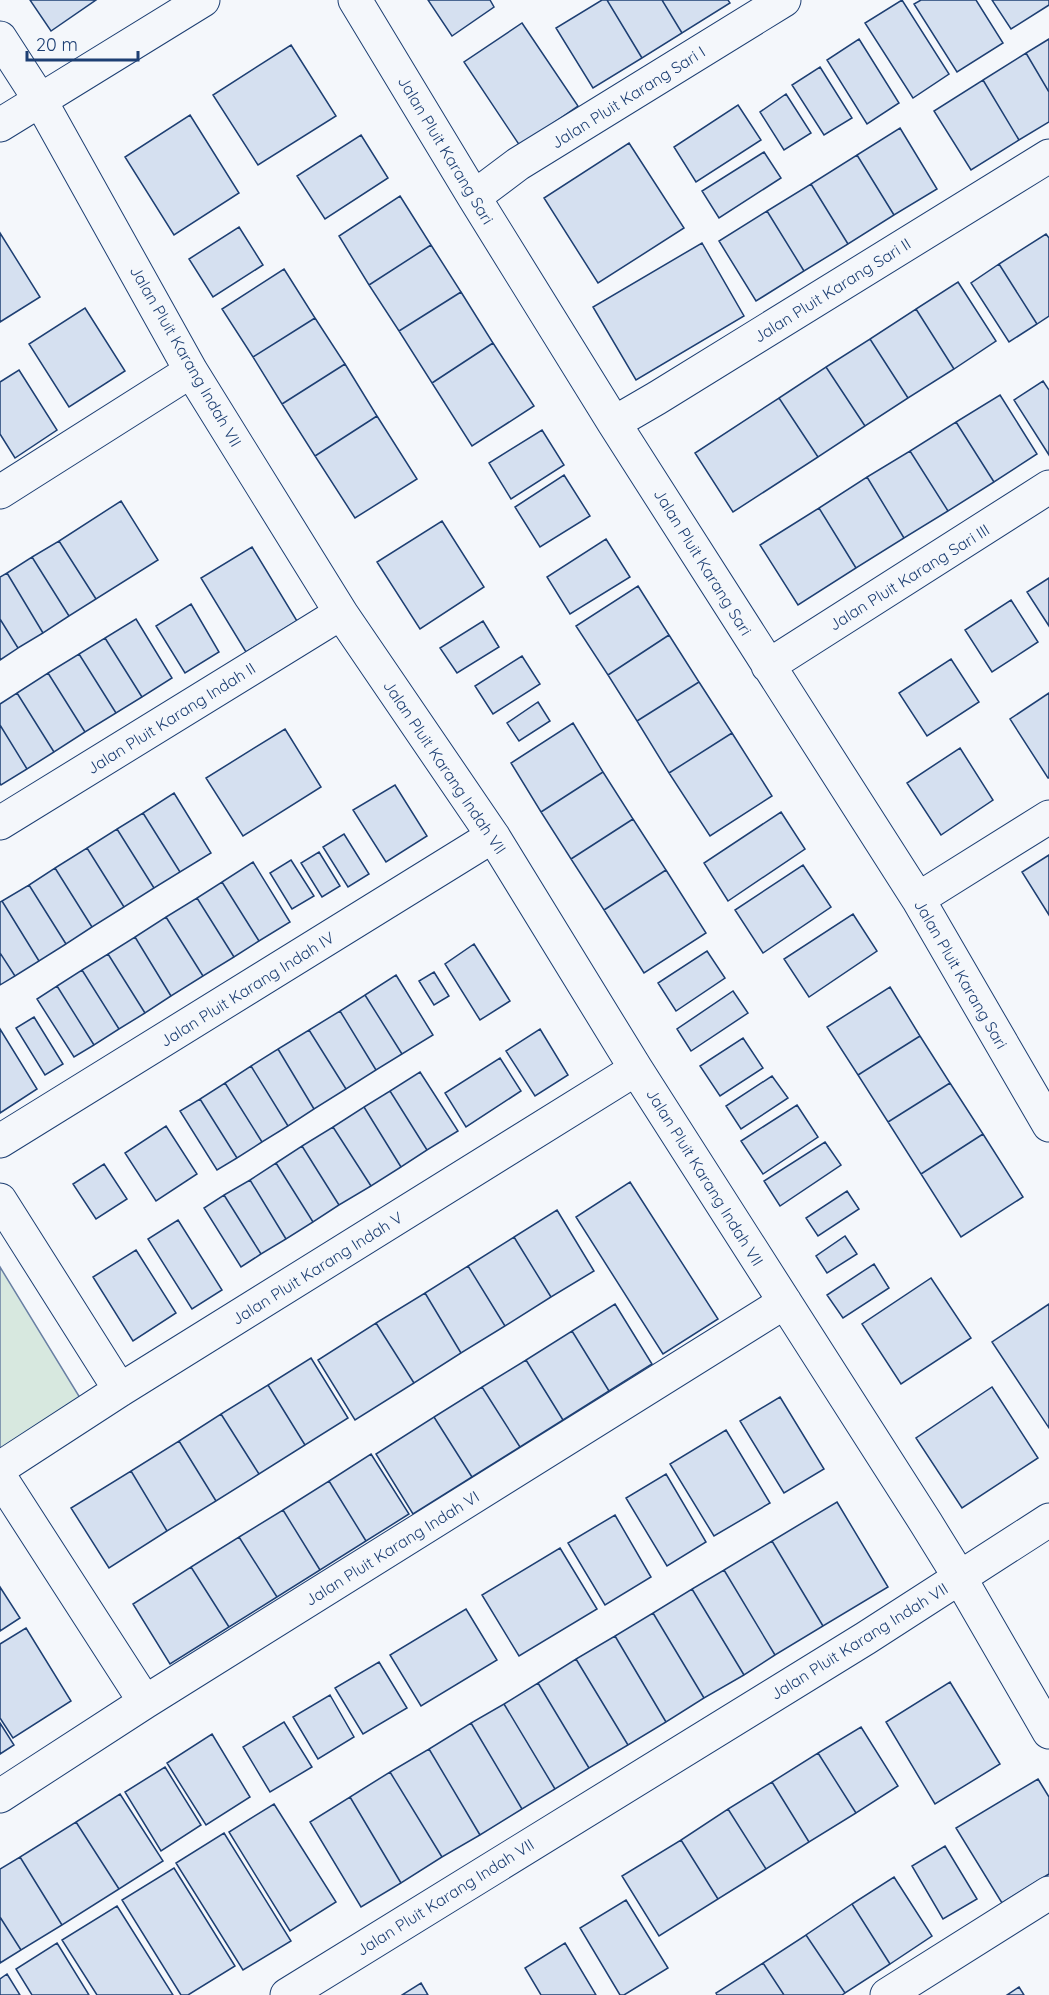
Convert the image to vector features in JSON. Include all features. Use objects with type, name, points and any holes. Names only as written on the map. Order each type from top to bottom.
[{"type":"street","points":[[0,125],[203,0]]},
{"type":"street","name":"Jalan Pluit Karang Sari","points":[[355,0],[614,423],[918,899],[1049,1125]]},
{"type":"street","name":"Jalan Pluit Karang Sari I","points":[[474,197],[518,164],[784,0]]},
{"type":"street","name":"Jalan Pluit Karang Indah VII","points":[[0,38],[40,100],[191,371],[341,613],[494,836],[636,1069],[960,1578],[286,1995]]},
{"type":"street","name":"Jalan Pluit Karang Sari II","points":[[614,423],[657,399],[1049,156]]},
{"type":"street","points":[[0,492],[191,371]]},
{"type":"street","name":"Jalan Pluit Karang Sari III","points":[[768,666],[1049,487]]},
{"type":"street","name":"Jalan Pluit Karang Indah II","points":[[0,823],[341,613]]},
{"type":"street","points":[[918,899],[1049,817]]},
{"type":"street","name":"Jalan Pluit Karang Indah IV","points":[[0,1141],[494,836]]},
{"type":"street","name":"Jalan Pluit Karang Indah V","points":[[0,1468],[120,1390],[636,1069]]},
{"type":"street","points":[[0,1200],[120,1390]]},
{"type":"street","name":"Jalan Pluit Karang Indah VI","points":[[0,1796],[145,1702],[785,1302]]},
{"type":"street","points":[[0,1477],[145,1702]]},
{"type":"street","points":[[1049,1520],[960,1578],[1049,1732]]},
{"type":"street","points":[[886,1995],[1049,1893]]},
{"type":"shaded area","points":[[0,1267],[85,1406],[0,1459]]},
{"type":"building","points":[[30,0],[96,0],[51,31]]},
{"type":"building","points":[[428,0],[490,0],[494,7],[452,36]]},
{"type":"building","points":[[602,0],[607,0],[642,58],[593,88],[556,28]]},
{"type":"building","points":[[607,0],[662,0],[682,33],[642,58]]},
{"type":"building","points":[[662,0],[728,0],[730,3],[682,33]]},
{"type":"building","points":[[902,0],[949,74],[913,98],[865,23]]},
{"type":"building","points":[[921,0],[976,0],[1003,43],[957,72],[914,4]]},
{"type":"building","points":[[992,0],[1049,0],[1049,5],[1011,29]]},
{"type":"building","points":[[522,23],[578,106],[520,146],[464,62]]},
{"type":"building","points":[[859,39],[899,103],[867,124],[827,60]]},
{"type":"building","points":[[1049,39],[1049,92],[1026,53]]},
{"type":"building","points":[[291,45],[336,116],[258,165],[213,95]]},
{"type":"building","points":[[1026,53],[1049,92],[1049,122],[1019,140],[983,80]]},
{"type":"building","points":[[820,67],[852,118],[824,135],[792,85]]},
{"type":"building","points":[[983,80],[1019,140],[971,170],[934,111]]},
{"type":"building","points":[[786,94],[811,133],[784,150],[760,112]]},
{"type":"building","points":[[738,105],[761,140],[696,182],[674,147]]},
{"type":"building","points":[[190,115],[239,193],[174,235],[125,157]]},
{"type":"building","points":[[900,128],[937,189],[894,215],[857,155]]},
{"type":"building","points":[[361,135],[388,178],[325,219],[297,176]]},
{"type":"building","points":[[629,143],[684,228],[598,283],[544,198]]},
{"type":"building","points":[[764,152],[781,178],[719,218],[702,191]]},
{"type":"building","points":[[857,155],[894,215],[848,244],[811,184]]},
{"type":"building","points":[[811,184],[848,244],[804,271],[767,211]]},
{"type":"building","points":[[400,196],[431,245],[369,285],[339,236]]},
{"type":"building","points":[[767,211],[804,271],[756,301],[719,241]]},
{"type":"building","points":[[239,227],[263,265],[213,297],[189,259]]},
{"type":"building","points":[[0,233],[40,297],[0,322]]},
{"type":"building","points":[[1046,234],[1049,238],[1049,316],[1037,324],[999,264]]},
{"type":"building","points":[[702,243],[744,316],[636,380],[593,307]]},
{"type":"building","points":[[431,245],[461,292],[399,331],[369,285]]},
{"type":"building","points":[[999,264],[1037,324],[1009,342],[971,283]]},
{"type":"building","points":[[284,269],[315,318],[253,357],[222,309]]},
{"type":"building","points":[[958,282],[996,341],[954,369],[916,309]]},
{"type":"building","points":[[461,292],[493,343],[432,383],[399,331]]},
{"type":"building","points":[[85,308],[125,371],[69,407],[29,344]]},
{"type":"building","points":[[916,309],[954,369],[908,398],[870,339]]},
{"type":"building","points":[[315,318],[345,364],[282,404],[253,357]]},
{"type":"building","points":[[870,339],[908,398],[865,426],[826,367]]},
{"type":"building","points":[[493,343],[534,406],[472,446],[432,383]]},
{"type":"building","points":[[345,364],[377,416],[315,456],[282,404]]},
{"type":"building","points":[[826,367],[865,426],[818,457],[779,398]]},
{"type":"building","points":[[19,370],[57,430],[15,458],[0,434],[0,382]]},
{"type":"building","points":[[1043,381],[1049,390],[1049,455],[1014,400]]},
{"type":"building","points":[[1000,395],[1037,454],[994,482],[956,422]]},
{"type":"building","points":[[779,398],[818,457],[733,512],[695,453]]},
{"type":"building","points":[[377,416],[417,479],[355,518],[315,456]]},
{"type":"building","points":[[956,422],[994,482],[948,511],[910,451]]},
{"type":"building","points":[[542,430],[564,465],[511,499],[489,463]]},
{"type":"building","points":[[910,451],[948,511],[904,538],[867,477]]},
{"type":"building","points":[[564,475],[590,516],[540,547],[515,507]]},
{"type":"building","points":[[867,477],[904,538],[856,568],[819,508]]},
{"type":"building","points":[[121,501],[158,560],[96,599],[59,541]]},
{"type":"building","points":[[819,508],[856,568],[798,605],[760,545]]},
{"type":"building","points":[[442,521],[484,587],[420,629],[377,562]]},
{"type":"building","points":[[606,539],[630,577],[570,614],[547,577]]},
{"type":"building","points":[[59,541],[96,599],[69,616],[32,557]]},
{"type":"building","points":[[252,547],[297,621],[246,652],[201,578]]},
{"type":"building","points":[[32,557],[69,616],[43,633],[7,573]]},
{"type":"building","points":[[7,573],[43,633],[18,648],[0,619],[0,577]]},
{"type":"building","points":[[1049,578],[1049,626],[1027,592]]},
{"type":"building","points":[[638,586],[669,635],[608,675],[576,626]]},
{"type":"building","points":[[1011,600],[1038,642],[992,672],[965,630]]},
{"type":"building","points":[[191,604],[219,652],[185,673],[156,626]]},
{"type":"building","points":[[0,619],[18,648],[0,660]]},
{"type":"building","points":[[136,619],[172,678],[142,697],[105,638]]},
{"type":"building","points":[[483,621],[499,647],[457,673],[440,648]]},
{"type":"building","points":[[669,635],[699,682],[637,721],[608,675]]},
{"type":"building","points":[[105,638],[142,697],[116,713],[79,654]]},
{"type":"building","points":[[79,654],[116,713],[85,732],[48,673]]},
{"type":"building","points":[[522,656],[540,684],[493,714],[475,686]]},
{"type":"building","points":[[951,659],[979,702],[927,736],[899,693]]},
{"type":"building","points":[[48,673],[85,732],[54,752],[17,693]]},
{"type":"building","points":[[699,682],[732,733],[669,773],[637,721]]},
{"type":"building","points":[[17,693],[54,752],[27,769],[0,725],[0,704]]},
{"type":"building","points":[[1049,693],[1049,778],[1048,778],[1010,719]]},
{"type":"building","points":[[538,702],[550,721],[519,741],[507,723]]},
{"type":"building","points":[[573,723],[603,772],[541,812],[511,763]]},
{"type":"building","points":[[0,725],[27,769],[1,785],[0,783]]},
{"type":"building","points":[[285,729],[321,787],[243,836],[206,778]]},
{"type":"building","points":[[732,733],[772,796],[710,836],[669,773]]},
{"type":"building","points":[[960,748],[993,800],[941,835],[907,783]]},
{"type":"building","points":[[603,772],[633,819],[571,859],[541,812]]},
{"type":"building","points":[[395,785],[427,836],[386,862],[353,810]]},
{"type":"building","points":[[174,793],[211,853],[180,872],[143,813]]},
{"type":"building","points":[[781,812],[805,849],[728,901],[704,863]]},
{"type":"building","points":[[143,813],[180,872],[154,888],[117,829]]},
{"type":"building","points":[[633,819],[666,870],[604,910],[571,859]]},
{"type":"building","points":[[117,829],[154,888],[124,907],[87,848]]},
{"type":"building","points":[[344,834],[369,874],[348,887],[323,847]]},
{"type":"building","points":[[87,848],[124,907],[92,927],[55,868]]},
{"type":"building","points":[[319,852],[340,886],[322,897],[301,863]]},
{"type":"building","points":[[1049,855],[1049,915],[1022,872]]},
{"type":"building","points":[[291,860],[314,896],[292,909],[270,873]]},
{"type":"building","points":[[253,862],[290,922],[259,941],[222,882]]},
{"type":"building","points":[[803,865],[831,907],[763,953],[735,910]]},
{"type":"building","points":[[55,868],[92,927],[66,944],[29,885]]},
{"type":"building","points":[[666,870],[706,933],[644,973],[604,910]]},
{"type":"building","points":[[222,882],[259,941],[234,957],[197,898]]},
{"type":"building","points":[[29,885],[66,944],[39,961],[2,901]]},
{"type":"building","points":[[197,898],[234,957],[203,976],[166,917]]},
{"type":"building","points":[[2,901],[39,961],[15,976],[0,953],[0,902]]},
{"type":"building","points":[[853,914],[877,951],[809,997],[784,959]]},
{"type":"building","points":[[166,917],[203,976],[171,996],[135,937]]},
{"type":"building","points":[[135,937],[171,996],[145,1013],[108,954]]},
{"type":"building","points":[[474,944],[510,1001],[480,1020],[445,964]]},
{"type":"building","points":[[707,951],[725,978],[676,1011],[658,983]]},
{"type":"building","points":[[0,953],[15,976],[0,985]]},
{"type":"building","points":[[108,954],[145,1013],[119,1029],[82,970]]},
{"type":"building","points":[[82,970],[119,1029],[94,1045],[57,986]]},
{"type":"building","points":[[434,972],[449,996],[434,1005],[419,981]]},
{"type":"building","points":[[396,975],[433,1035],[402,1054],[365,995]]},
{"type":"building","points":[[57,986],[94,1045],[74,1057],[37,999]]},
{"type":"building","points":[[890,987],[920,1036],[858,1075],[827,1027]]},
{"type":"building","points":[[733,991],[748,1013],[691,1051],[677,1029]]},
{"type":"building","points":[[365,995],[402,1054],[376,1070],[340,1011]]},
{"type":"building","points":[[340,1011],[376,1070],[346,1089],[309,1030]]},
{"type":"building","points":[[34,1017],[63,1064],[45,1075],[16,1028]]},
{"type":"building","points":[[0,1029],[37,1089],[0,1113]]},
{"type":"building","points":[[540,1029],[568,1075],[535,1096],[506,1051]]},
{"type":"building","points":[[309,1030],[346,1089],[314,1109],[278,1049]]},
{"type":"building","points":[[920,1036],[950,1083],[888,1122],[858,1075]]},
{"type":"building","points":[[743,1038],[763,1068],[720,1096],[700,1066]]},
{"type":"building","points":[[278,1049],[314,1109],[288,1126],[251,1066]]},
{"type":"building","points":[[500,1058],[521,1091],[466,1127],[445,1093]]},
{"type":"building","points":[[251,1066],[288,1126],[262,1142],[225,1083]]},
{"type":"building","points":[[420,1072],[458,1131],[427,1150],[390,1091]]},
{"type":"building","points":[[772,1076],[788,1098],[741,1129],[726,1106]]},
{"type":"building","points":[[225,1083],[262,1142],[237,1158],[200,1099]]},
{"type":"building","points":[[950,1083],[983,1134],[921,1174],[888,1122]]},
{"type":"building","points":[[390,1091],[427,1150],[401,1167],[364,1107]]},
{"type":"building","points":[[200,1099],[237,1158],[217,1170],[180,1111]]},
{"type":"building","points":[[797,1105],[818,1137],[763,1174],[741,1141]]},
{"type":"building","points":[[364,1107],[401,1167],[371,1186],[333,1127]]},
{"type":"building","points":[[166,1126],[197,1174],[156,1201],[125,1153]]},
{"type":"building","points":[[333,1127],[371,1186],[339,1205],[302,1146]]},
{"type":"building","points":[[983,1134],[1023,1197],[961,1237],[921,1174]]},
{"type":"building","points":[[825,1142],[841,1165],[780,1206],[764,1181]]},
{"type":"building","points":[[302,1146],[339,1205],[313,1222],[276,1163]]},
{"type":"building","points":[[276,1163],[313,1222],[286,1239],[250,1180]]},
{"type":"building","points":[[104,1164],[127,1199],[96,1219],[73,1184]]},
{"type":"building","points":[[250,1180],[286,1239],[261,1254],[224,1195]]},
{"type":"building","points":[[630,1182],[718,1319],[663,1354],[576,1217]]},
{"type":"building","points":[[847,1191],[859,1209],[818,1236],[806,1218]]},
{"type":"building","points":[[224,1195],[261,1254],[241,1267],[204,1208]]},
{"type":"building","points":[[557,1210],[594,1271],[551,1297],[514,1237]]},
{"type":"building","points":[[178,1220],[222,1290],[192,1309],[148,1239]]},
{"type":"building","points":[[845,1236],[857,1254],[827,1273],[816,1256]]},
{"type":"building","points":[[514,1237],[551,1297],[505,1326],[468,1266]]},
{"type":"building","points":[[136,1250],[176,1313],[133,1341],[93,1277]]},
{"type":"building","points":[[874,1264],[889,1288],[843,1318],[827,1295]]},
{"type":"building","points":[[468,1266],[505,1326],[461,1353],[425,1293]]},
{"type":"building","points":[[931,1278],[971,1338],[901,1384],[862,1324]]},
{"type":"building","points":[[425,1293],[461,1353],[414,1383],[376,1323]]},
{"type":"building","points":[[615,1304],[652,1364],[609,1391],[572,1331]]},
{"type":"building","points":[[1049,1304],[1049,1428],[992,1342]]},
{"type":"building","points":[[376,1323],[414,1383],[355,1420],[318,1360]]},
{"type":"building","points":[[572,1331],[609,1391],[563,1420],[526,1360]]},
{"type":"building","points":[[311,1358],[348,1418],[305,1445],[268,1385]]},
{"type":"building","points":[[526,1360],[563,1420],[520,1447],[482,1387]]},
{"type":"building","points":[[268,1385],[305,1445],[259,1474],[221,1414]]},
{"type":"building","points":[[482,1387],[520,1447],[472,1477],[434,1417]]},
{"type":"building","points":[[992,1387],[1038,1458],[962,1508],[916,1438]]},
{"type":"building","points":[[780,1397],[824,1469],[784,1493],[740,1421]]},
{"type":"building","points":[[221,1414],[259,1474],[216,1501],[179,1441]]},
{"type":"building","points":[[434,1417],[472,1477],[413,1514],[376,1454]]},
{"type":"building","points":[[726,1430],[770,1503],[714,1536],[670,1464]]},
{"type":"building","points":[[179,1441],[216,1501],[167,1531],[131,1471]]},
{"type":"building","points":[[371,1454],[409,1514],[366,1541],[329,1481]]},
{"type":"building","points":[[131,1471],[167,1531],[109,1568],[71,1508]]},
{"type":"building","points":[[666,1474],[706,1542],[667,1566],[626,1498]]},
{"type":"building","points":[[329,1481],[366,1541],[320,1570],[283,1510]]},
{"type":"building","points":[[837,1502],[888,1587],[823,1626],[772,1541]]},
{"type":"building","points":[[283,1510],[320,1570],[277,1597],[239,1537]]},
{"type":"building","points":[[615,1515],[651,1577],[605,1605],[568,1543]]},
{"type":"building","points":[[239,1537],[277,1597],[229,1627],[191,1567]]},
{"type":"building","points":[[772,1541],[823,1626],[775,1655],[724,1570]]},
{"type":"building","points":[[560,1548],[597,1609],[519,1656],[482,1595]]},
{"type":"building","points":[[191,1567],[229,1627],[170,1664],[133,1604]]},
{"type":"building","points":[[724,1570],[775,1655],[744,1675],[692,1589]]},
{"type":"building","points":[[0,1587],[20,1618],[0,1631]]},
{"type":"building","points":[[692,1589],[744,1675],[704,1698],[653,1613]]},
{"type":"building","points":[[466,1609],[497,1660],[421,1706],[390,1655]]},
{"type":"building","points":[[653,1613],[704,1698],[666,1722],[615,1636]]},
{"type":"building","points":[[26,1628],[71,1701],[13,1738],[0,1718],[0,1644]]},
{"type":"building","points":[[615,1636],[666,1722],[628,1745],[576,1659]]},
{"type":"building","points":[[576,1659],[628,1745],[589,1768],[538,1683]]},
{"type":"building","points":[[379,1662],[407,1708],[363,1734],[335,1688]]},
{"type":"building","points":[[950,1682],[1000,1764],[935,1804],[886,1722]]},
{"type":"building","points":[[538,1683],[589,1768],[555,1789],[504,1704]]},
{"type":"building","points":[[330,1695],[354,1737],[318,1759],[293,1717]]},
{"type":"building","points":[[504,1704],[555,1789],[522,1809],[471,1723]]},
{"type":"building","points":[[284,1722],[312,1767],[270,1792],[243,1747]]},
{"type":"building","points":[[0,1723],[14,1745],[0,1754]]},
{"type":"building","points":[[471,1723],[522,1809],[480,1835],[429,1749]]},
{"type":"building","points":[[861,1727],[898,1786],[856,1813],[818,1753]]},
{"type":"building","points":[[212,1734],[250,1797],[206,1825],[167,1763]]},
{"type":"building","points":[[429,1749],[480,1835],[442,1857],[390,1772]]},
{"type":"building","points":[[818,1753],[856,1813],[809,1842],[772,1782]]},
{"type":"building","points":[[165,1767],[201,1825],[161,1851],[125,1792]]},
{"type":"building","points":[[390,1772],[442,1857],[401,1883],[350,1797]]},
{"type":"building","points":[[1038,1779],[1049,1797],[1049,1874],[1002,1903],[956,1828]]},
{"type":"building","points":[[772,1782],[809,1842],[766,1869],[728,1809]]},
{"type":"building","points":[[120,1794],[163,1861],[119,1889],[76,1822]]},
{"type":"building","points":[[350,1797],[401,1883],[361,1907],[310,1822]]},
{"type":"building","points":[[274,1804],[336,1902],[290,1931],[229,1832]]},
{"type":"building","points":[[728,1809],[766,1869],[718,1899],[681,1840]]},
{"type":"building","points":[[76,1822],[119,1889],[62,1925],[20,1857]]},
{"type":"building","points":[[224,1833],[291,1941],[243,1970],[176,1863]]},
{"type":"building","points":[[681,1840],[718,1899],[659,1936],[622,1876]]},
{"type":"building","points":[[945,1846],[977,1899],[943,1919],[912,1866]]},
{"type":"building","points":[[20,1857],[62,1925],[21,1950],[0,1917],[0,1869]]},
{"type":"building","points":[[174,1868],[235,1966],[188,1995],[181,1995],[122,1900]]},
{"type":"building","points":[[894,1877],[932,1936],[890,1964],[852,1904]]},
{"type":"building","points":[[626,1900],[668,1968],[624,1995],[620,1995],[580,1928]]},
{"type":"building","points":[[852,1904],[890,1964],[845,1993],[806,1935]]},
{"type":"building","points":[[117,1906],[173,1995],[97,1995],[62,1940]]},
{"type":"building","points":[[0,1917],[21,1950],[0,1963]]},
{"type":"building","points":[[806,1935],[845,1993],[842,1995],[784,1995],[763,1963]]},
{"type":"building","points":[[57,1943],[89,1995],[32,1995],[16,1969]]},
{"type":"building","points":[[565,1943],[596,1995],[541,1995],[525,1968]]},
{"type":"building","points":[[763,1963],[784,1995],[717,1995],[716,1993]]},
{"type":"building","points":[[7,1974],[20,1995],[0,1995],[0,1979]]},
{"type":"building","points":[[421,1983],[428,1995],[402,1995]]},
{"type":"building","points":[[1019,1987],[1024,1995],[1007,1995]]}]
